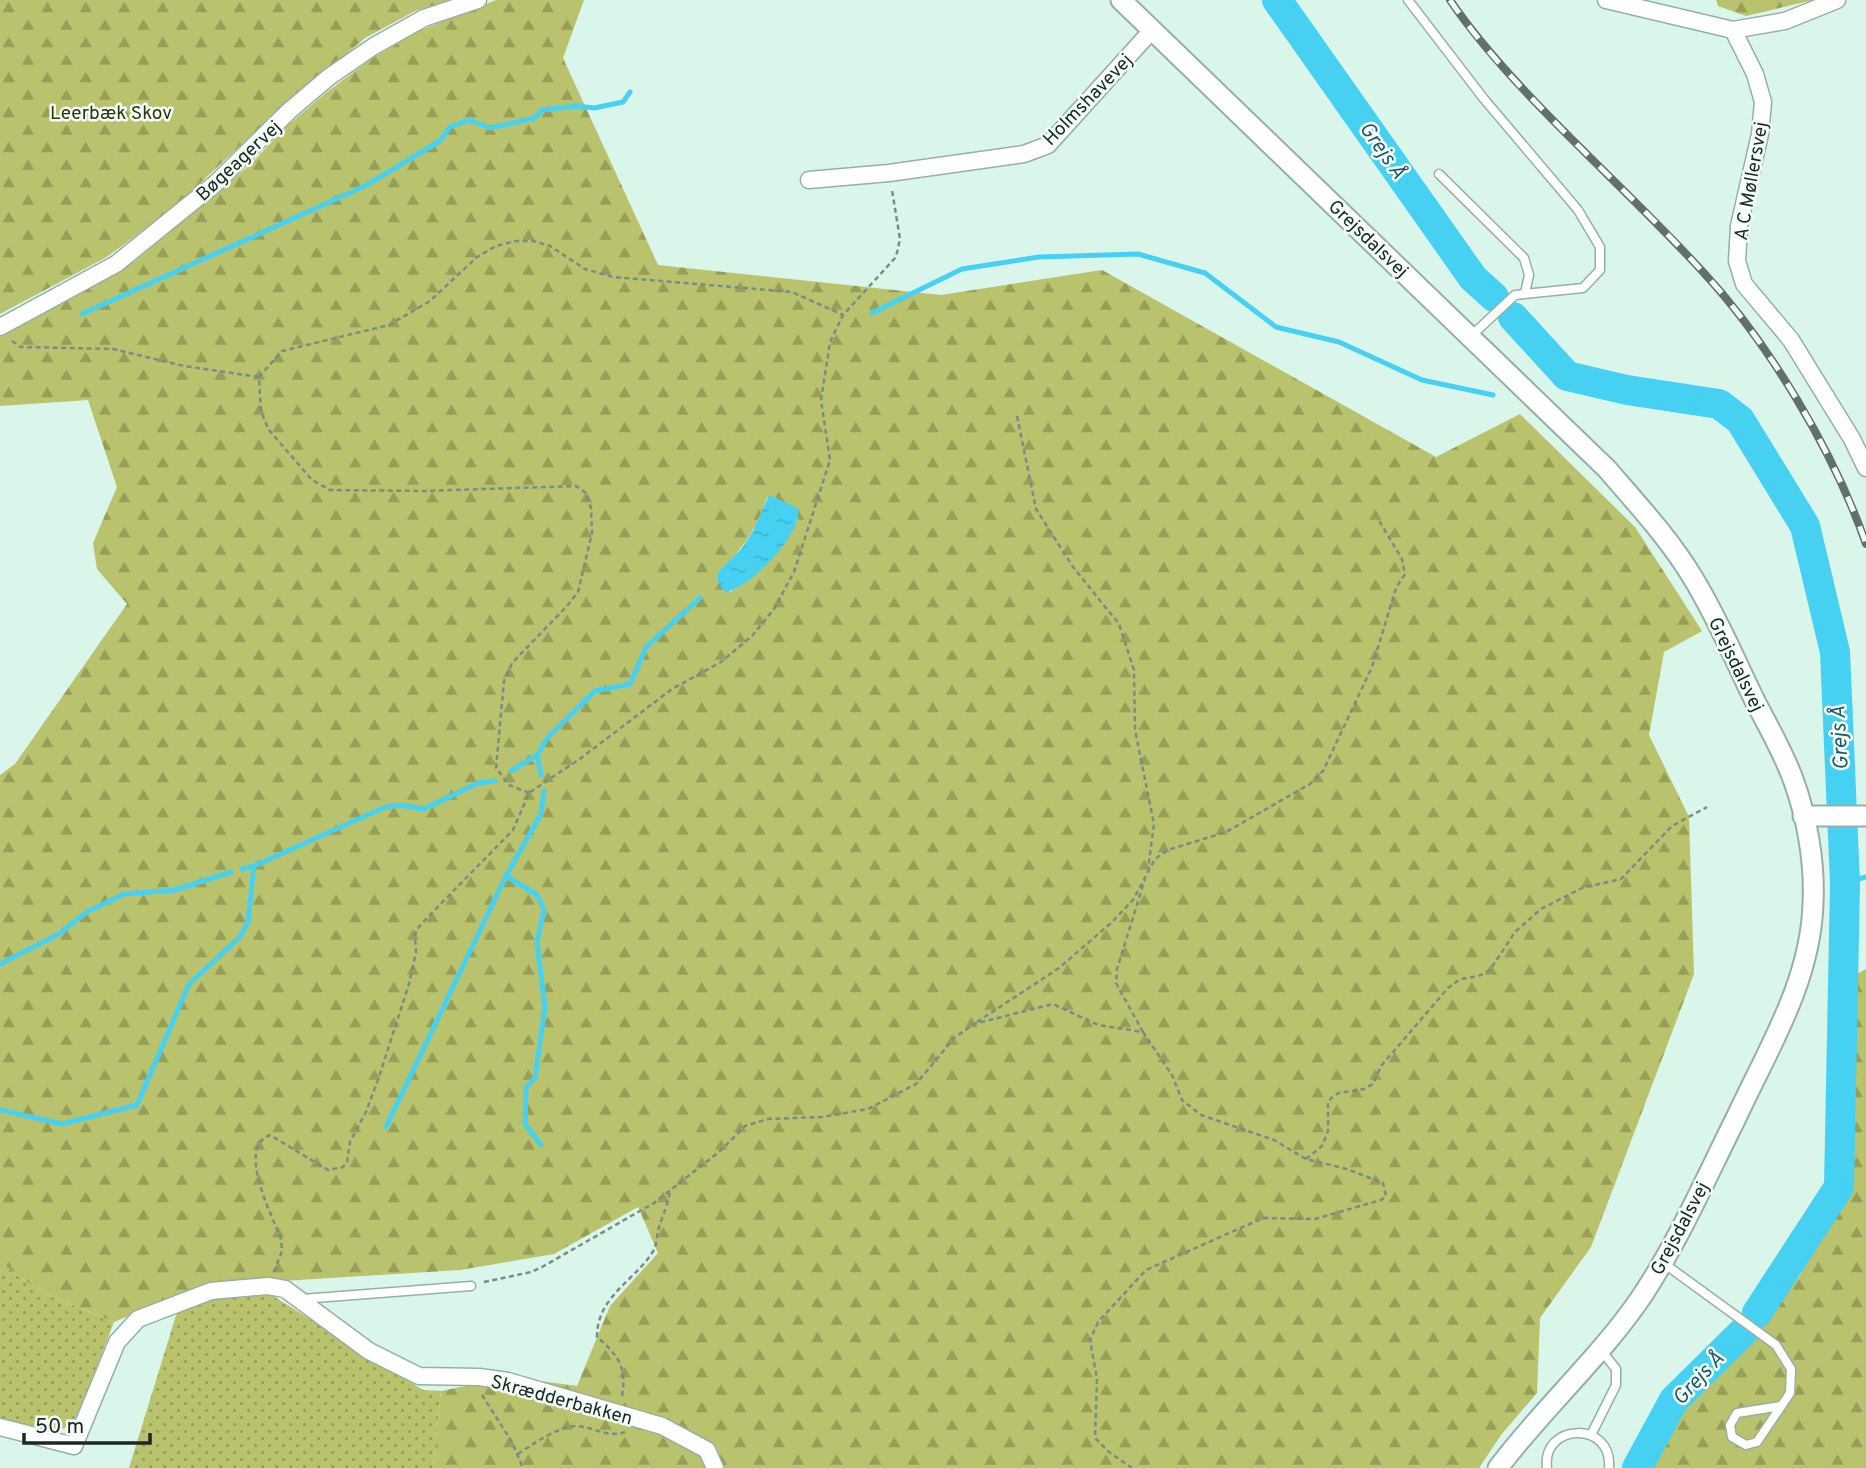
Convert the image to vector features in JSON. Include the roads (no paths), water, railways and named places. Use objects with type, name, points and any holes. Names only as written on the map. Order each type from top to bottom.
[{"type":"street","name":"Bøgeagervej","points":[[5,333],[125,257],[216,183],[289,111],[329,77],[374,46],[424,18],[478,0]]},
{"type":"street","name":"Grejsdalsvej","points":[[1121,0],[1608,469],[1658,528],[1692,576],[1719,626],[1793,778],[1803,816],[1811,855],[1813,901],[1811,932],[1793,997],[1685,1224],[1641,1297],[1601,1350],[1498,1468]]},
{"type":"street","points":[[1606,0],[1733,30],[1785,21],[1837,0]]},
{"type":"street","name":"Holmshavevej","points":[[809,180],[889,173],[1024,154],[1048,145],[1153,29]]},
{"type":"street","name":"A C Møllersvej","points":[[1733,30],[1755,74],[1763,102],[1760,134],[1739,226],[1737,261],[1744,284],[1791,340],[1852,439],[1866,468]]},
{"type":"street","points":[[1803,816],[1861,816]]},
{"type":"street","name":"Skrædderbakken","points":[[0,1427],[74,1446],[117,1342],[138,1320],[211,1291],[268,1286],[285,1289],[369,1351],[419,1376],[479,1377],[508,1381],[662,1426],[707,1450],[715,1468]]},
{"type":"lane","points":[[1408,0],[1484,99],[1578,210],[1601,247],[1600,270],[1583,288],[1515,295],[1470,337]]},
{"type":"lane","points":[[1439,174],[1524,258],[1530,275],[1525,293]]},
{"type":"lane","points":[[1662,1262],[1776,1345],[1791,1369],[1790,1392],[1781,1406],[1757,1442],[1746,1445],[1732,1437],[1730,1425],[1737,1413],[1781,1406]]},
{"type":"lane","points":[[299,1299],[471,1286]]},
{"type":"lane","points":[[1591,1435],[1616,1385],[1616,1369],[1601,1350]]},
{"type":"lane","points":[[1547,1468],[1549,1451],[1556,1441],[1567,1434],[1579,1432],[1591,1435],[1601,1442],[1607,1452],[1609,1468]]},
{"type":"water","points":[[769,495],[798,508],[798,518],[784,545],[773,558],[747,581],[725,592],[718,583],[718,572],[742,548]]},
{"type":"waterway","name":"Grejs Å","points":[[1277,0],[1473,278],[1494,297]]},
{"type":"waterway","points":[[82,314],[365,186],[440,141],[450,127],[469,120],[490,128],[535,118],[542,110],[577,106],[594,108],[623,102],[630,92]]},
{"type":"waterway","points":[[872,313],[962,269],[1039,257],[1138,254],[1205,273],[1276,327],[1339,342],[1422,380],[1493,395]]},
{"type":"waterway","name":"Grejs Å","points":[[1513,317],[1567,376],[1627,390],[1719,404],[1740,420],[1805,526],[1835,652],[1845,883],[1839,1187],[1757,1313]]},
{"type":"waterway","points":[[511,771],[537,755],[548,737],[595,691],[630,684],[646,647],[700,598]]},
{"type":"waterway","points":[[537,755],[541,775]]},
{"type":"waterway","points":[[242,869],[383,808],[399,805],[424,809],[478,783],[495,781]]},
{"type":"waterway","points":[[541,1145],[525,1124],[526,1087],[535,1078],[545,1008],[537,942],[544,910],[537,895],[506,876],[541,814],[544,791]]},
{"type":"waterway","points":[[0,1110],[62,1124],[137,1105],[189,984],[240,937],[248,922],[254,866]]},
{"type":"waterway","points":[[0,964],[57,935],[87,912],[124,894],[175,890],[231,872]]},
{"type":"waterway","points":[[386,1127],[506,876]]},
{"type":"waterway","points":[[1845,883],[1866,877]]},
{"type":"waterway","name":"Grejs Å","points":[[1637,1468],[1674,1400],[1745,1330]]},
{"type":"railway","points":[[1450,0],[1506,70],[1684,251],[1728,300],[1775,365],[1818,436],[1853,509],[1866,544]]},
{"type":"park label","name":"Leerbæk Skov","points":[[111,112]]}]
